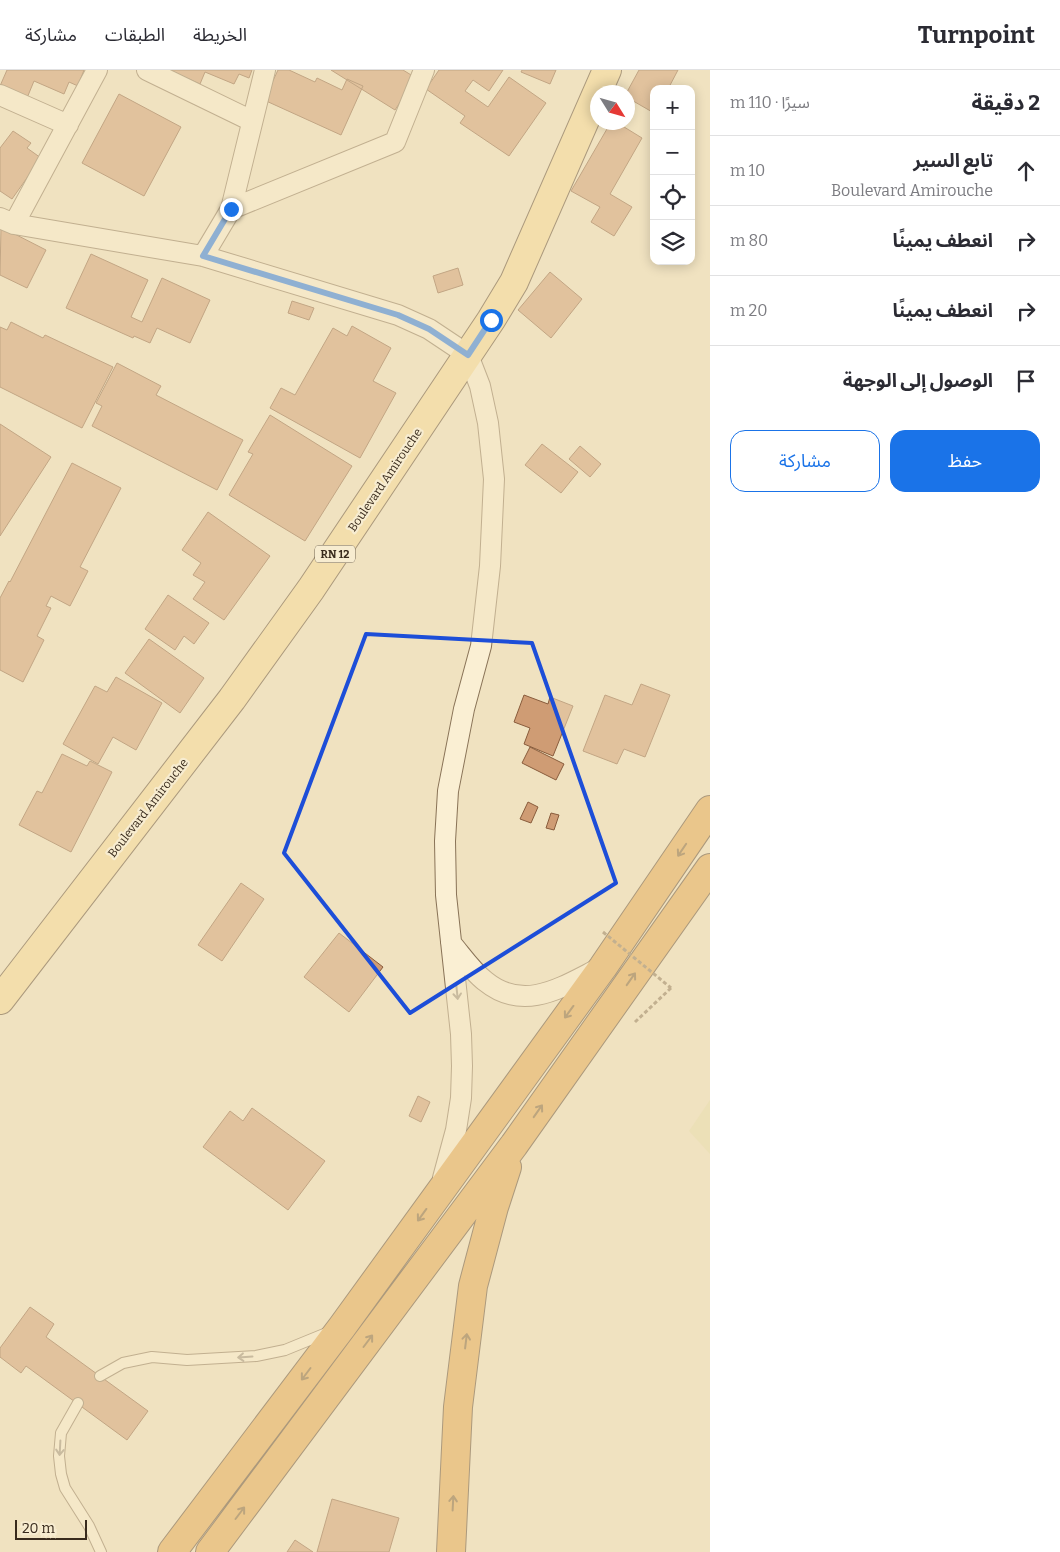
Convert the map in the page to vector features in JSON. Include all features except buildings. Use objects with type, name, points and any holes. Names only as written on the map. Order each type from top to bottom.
[{"type":"highway","points":[[172,1552],[342,1327],[603,967],[710,810]]},
{"type":"highway","points":[[210,1552],[514,1144],[710,868]]},
{"type":"highway","points":[[450,1552],[458,1407],[473,1286],[494,1207],[514,1144]]},
{"type":"main road","name":"Boulevard Amirouche","points":[[0,1000],[238,691],[311,589],[468,355],[514,282],[607,70]]},
{"type":"street","points":[[97,70],[68,125],[7,221],[203,256],[398,315],[429,329],[468,355],[480,386],[488,423],[494,479],[490,566],[481,646],[464,709],[448,791],[445,841],[446,895],[461,1034],[461,1098],[449,1161],[439,1192]]},
{"type":"street","points":[[147,70],[252,121]]},
{"type":"street","points":[[203,256],[231,209],[264,70]]},
{"type":"street","points":[[231,209],[395,142],[424,70]]},
{"type":"street","points":[[0,96],[68,125]]},
{"type":"street","points":[[451,944],[484,981],[498,990],[513,996],[529,997],[546,994],[603,967]]},
{"type":"lane","points":[[100,1376],[124,1363],[152,1357],[187,1360],[256,1356],[285,1350],[342,1327]]},
{"type":"lane","points":[[78,1403],[61,1434],[59,1456],[61,1474],[65,1488],[89,1526],[101,1552]]},
{"type":"path","points":[[602,932],[671,988],[635,1022]]},
{"type":"highlighted area","points":[[366,634],[532,643],[616,883],[410,1013],[284,853]]},
{"type":"shaded area","points":[[710,1100],[710,1154],[689,1131]]},
{"type":"route","points":[[231,209],[203,256],[398,315],[429,329],[468,355],[491,320]]}]
